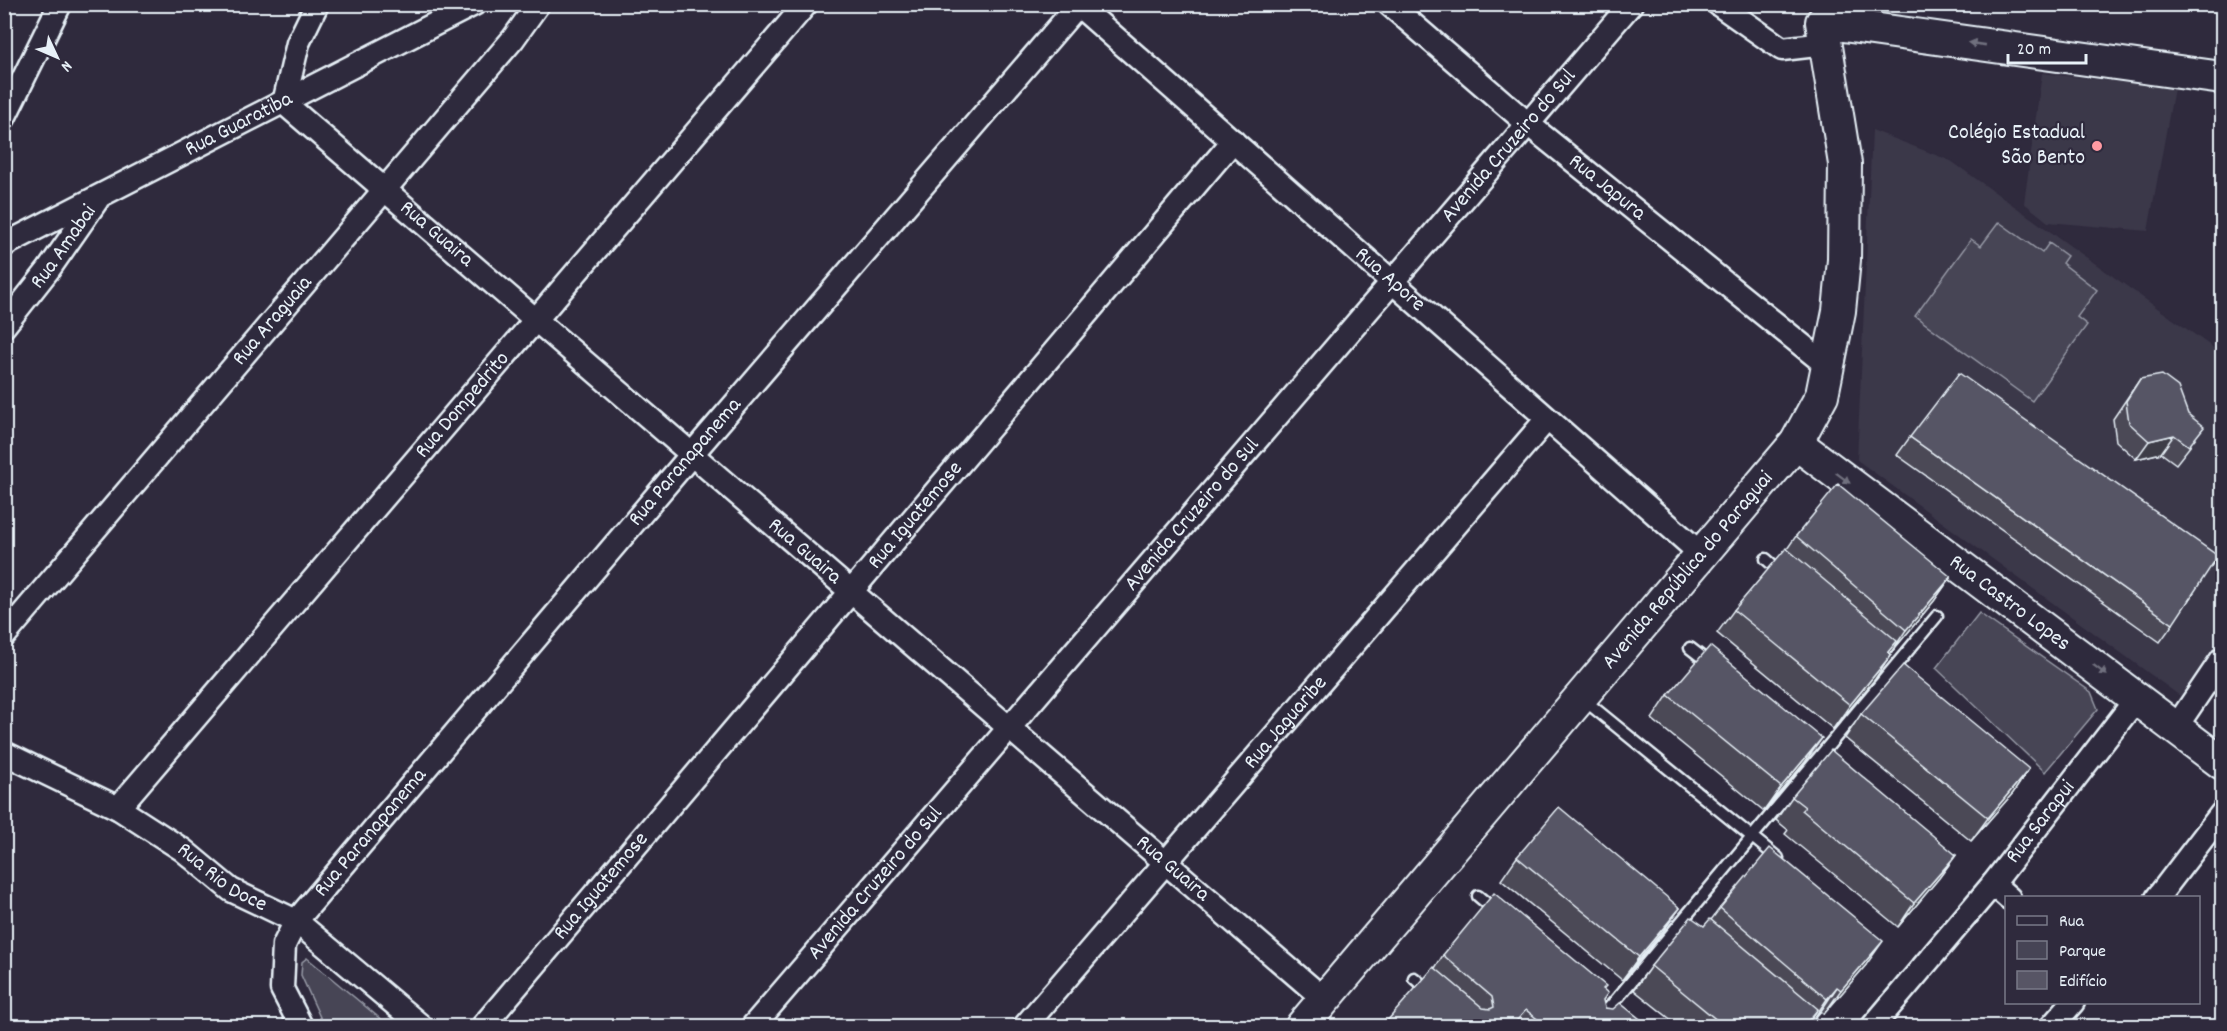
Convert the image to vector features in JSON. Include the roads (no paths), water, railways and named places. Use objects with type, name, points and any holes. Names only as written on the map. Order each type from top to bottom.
[{"type":"main road","points":[[1824,33],[2223,78]]},
{"type":"main road","name":"Avenida República do Paraguai","points":[[1302,1026],[1796,443],[1822,395],[1829,367],[1844,260],[1845,164],[1824,33]]},
{"type":"main road","name":"Rua Castro Lopes","points":[[1796,443],[2223,763]]},
{"type":"street","points":[[4,118],[60,4]]},
{"type":"street","points":[[284,103],[298,43],[317,4]]},
{"type":"street","name":"Rua Guaratiba","points":[[4,244],[474,4]]},
{"type":"street","name":"Rua Araguaia","points":[[4,636],[513,39],[538,4]]},
{"type":"street","name":"Rua Dompedrito","points":[[118,808],[806,4]]},
{"type":"street","name":"Rua Japura","points":[[1389,4],[1528,124],[1829,367]]},
{"type":"street","name":"Avenida Cruzeiro do Sul","points":[[753,1026],[1631,4]]},
{"type":"street","points":[[1718,4],[1782,49],[1824,33]]},
{"type":"street","name":"Rua Apore","points":[[1078,5],[1701,554]]},
{"type":"street","name":"Rua Paranapanema","points":[[301,1026],[282,989],[284,945],[296,921],[692,454],[1078,5]]},
{"type":"street","name":"Rua Guaira","points":[[284,103],[1325,1000]]},
{"type":"street","name":"Rua Iguatemose","points":[[483,1026],[1233,141]]},
{"type":"street","name":"Rua Amabai","points":[[4,326],[49,269],[100,196]]},
{"type":"street","name":"Rua Jaguaribe","points":[[1025,1026],[1547,419]]},
{"type":"street","points":[[2176,727],[2223,659]]},
{"type":"street","name":"Rua Sarapui","points":[[1873,1026],[2001,891],[2137,698]]},
{"type":"street","name":"Rua Rio Doce","points":[[4,753],[118,808],[183,850],[231,890],[296,921],[421,1026]]},
{"type":"street","points":[[2158,896],[2223,813]]},
{"type":"street","points":[[2052,1026],[2071,1004]]},
{"type":"lane","points":[[1766,559],[1794,582]]},
{"type":"lane","points":[[1594,1026],[1822,753],[1899,671],[1937,616]]},
{"type":"lane","points":[[1690,648],[1726,676]]},
{"type":"lane","points":[[1885,659],[1899,671]]},
{"type":"lane","points":[[1581,697],[1787,866]]},
{"type":"lane","points":[[1478,896],[1504,918]]},
{"type":"lane","points":[[1414,978],[1438,999]]},
{"type":"place","name":"Colégio Estadual São Bento","points":[[2097,146]]}]
